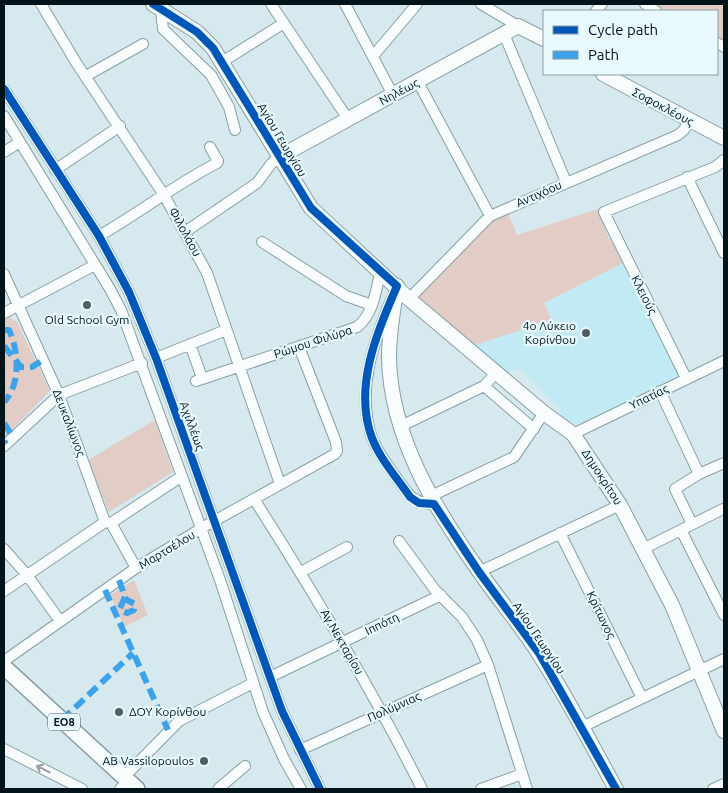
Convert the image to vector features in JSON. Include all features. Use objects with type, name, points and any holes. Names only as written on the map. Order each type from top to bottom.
[{"type":"main road","name":"ΕΟ8","points":[[4,666],[127,784]]},
{"type":"street","name":"Φιλολάου","points":[[41,4],[164,196],[186,232],[207,273],[280,484]]},
{"type":"street","points":[[271,4],[348,119]]},
{"type":"street","points":[[345,4],[374,55],[393,95]]},
{"type":"street","points":[[374,55],[417,4]]},
{"type":"street","points":[[481,4],[543,38]]},
{"type":"street","points":[[157,7],[163,29],[211,75],[229,107],[235,130]]},
{"type":"street","name":"Αγίου Γεωργίου","points":[[157,7],[197,32],[213,48],[311,208],[380,273],[397,286],[390,329],[389,359],[401,426],[433,500],[479,572],[539,653],[616,789]]},
{"type":"street","points":[[222,62],[284,23]]},
{"type":"street","name":"Νηλέως","points":[[279,157],[518,26]]},
{"type":"street","points":[[504,34],[566,182]]},
{"type":"street","points":[[86,76],[143,44]]},
{"type":"street","name":"Σοφοκλέους","points":[[605,75],[724,138]]},
{"type":"street","points":[[418,82],[490,216]]},
{"type":"street","name":"Αχιλλέως","points":[[4,88],[99,236],[122,276],[156,358],[270,677],[300,750],[320,789]]},
{"type":"street","points":[[4,116],[118,305],[142,363],[273,736],[301,789]]},
{"type":"street","name":"Αντιχόου","points":[[409,299],[490,216],[678,135],[684,130],[689,120]]},
{"type":"street","points":[[55,170],[120,126]]},
{"type":"street","points":[[4,152],[20,142]]},
{"type":"street","points":[[99,236],[164,196],[192,176],[217,163],[218,161],[210,147]]},
{"type":"street","points":[[186,232],[257,182],[270,164],[279,157]]},
{"type":"street","points":[[724,160],[715,167],[687,177],[724,253]]},
{"type":"street","name":"Κλειούς","points":[[686,378],[604,212],[687,177]]},
{"type":"street","points":[[262,242],[346,296],[372,305]]},
{"type":"street","points":[[4,312],[95,266]]},
{"type":"street","name":"Ρώμου Φιλύρα","points":[[190,344],[199,379],[357,327],[363,322],[372,305],[380,273]]},
{"type":"street","name":"Δευκαλίωνος","points":[[4,274],[59,395],[108,522],[136,568]]},
{"type":"street","points":[[397,286],[380,327],[369,362],[365,396],[372,439],[410,496],[420,503],[433,500],[514,457],[544,413]]},
{"type":"street","name":"Δημοκρίτου","points":[[397,286],[409,299],[496,373],[544,413],[574,434],[620,505],[672,605],[724,731]]},
{"type":"street","points":[[156,358],[226,330]]},
{"type":"street","name":"Μαρτσέλου","points":[[4,662],[136,568],[214,521],[332,457],[337,451],[336,442],[299,347]]},
{"type":"street","name":"Υπατίας","points":[[574,434],[724,361]]},
{"type":"street","points":[[4,446],[59,395],[142,363]]},
{"type":"street","points":[[401,426],[484,386],[496,373]]},
{"type":"street","points":[[484,386],[534,429]]},
{"type":"street","points":[[660,391],[699,474]]},
{"type":"street","points":[[692,524],[675,489],[699,474],[724,463]]},
{"type":"street","points":[[4,591],[108,522],[182,476]]},
{"type":"street","name":"Αγ.Νεκταρίου","points":[[254,499],[301,572],[383,712],[422,789]]},
{"type":"street","points":[[479,572],[620,505]]},
{"type":"street","points":[[643,549],[723,508]]},
{"type":"street","points":[[681,530],[724,615]]},
{"type":"street","name":"Κρίτωνος","points":[[560,533],[642,698]]},
{"type":"street","points":[[399,541],[441,595],[462,616],[477,640],[488,665],[527,789]]},
{"type":"street","points":[[301,572],[346,547]]},
{"type":"street","points":[[4,549],[27,575],[60,621]]},
{"type":"street","name":"Ιππότη","points":[[270,677],[441,595]]},
{"type":"street","points":[[582,727],[724,659]]},
{"type":"street","name":"Πολύμνιας","points":[[300,750],[488,665]]},
{"type":"street","points":[[127,784],[179,721],[253,683]]},
{"type":"street","points":[[4,749],[82,789]]},
{"type":"street","points":[[218,789],[245,766]]},
{"type":"street","points":[[481,789],[522,774]]},
{"type":"street","points":[[713,789],[724,784]]},
{"type":"shaded area","points":[[651,4],[724,4],[724,42],[718,39],[718,10],[661,10]]},
{"type":"shaded area","points":[[598,209],[607,235],[625,262],[544,303],[551,318],[548,321],[475,345],[417,297],[491,219],[508,213],[517,235]]},
{"type":"shaded area","name":"4ο Λύκειο Κορίνθου","points":[[625,262],[682,377],[579,425],[563,419],[560,410],[521,369],[508,372],[475,345],[548,321],[551,318],[544,303]]},
{"type":"shaded area","points":[[4,317],[9,317],[17,322],[50,391],[4,438]]},
{"type":"shaded area","points":[[155,420],[173,472],[109,512],[88,460]]},
{"type":"shaded area","points":[[134,580],[148,615],[124,627],[110,595]]},
{"type":"marked path","points":[[4,330],[9,330],[15,348],[17,368],[10,395],[4,402]]},
{"type":"marked path","points":[[4,346],[21,367],[32,367],[43,360]]},
{"type":"marked path","points":[[4,423],[13,437]]},
{"type":"marked path","points":[[119,580],[125,597],[120,608],[127,613],[134,610],[135,604],[125,599]]},
{"type":"marked path","points":[[105,590],[168,730]]},
{"type":"marked path","points":[[62,720],[133,653]]},
{"type":"cycle path","points":[[153,4],[197,32],[213,48],[311,208],[397,286],[375,341],[366,380],[367,419],[375,446],[410,497],[419,503],[434,504],[479,572],[539,653],[616,789]]},
{"type":"cycle path","points":[[4,89],[99,236],[129,292],[156,358],[282,711],[320,789]]},
{"type":"place","name":"Old School Gym","points":[[87,305]]},
{"type":"place","name":"4ο Λύκειο Κορίνθου","points":[[586,333]]},
{"type":"place","name":"ΔΟΥ Κορίνθου","points":[[119,712]]},
{"type":"place","name":"AB Vassilopoulos","points":[[204,761]]}]
